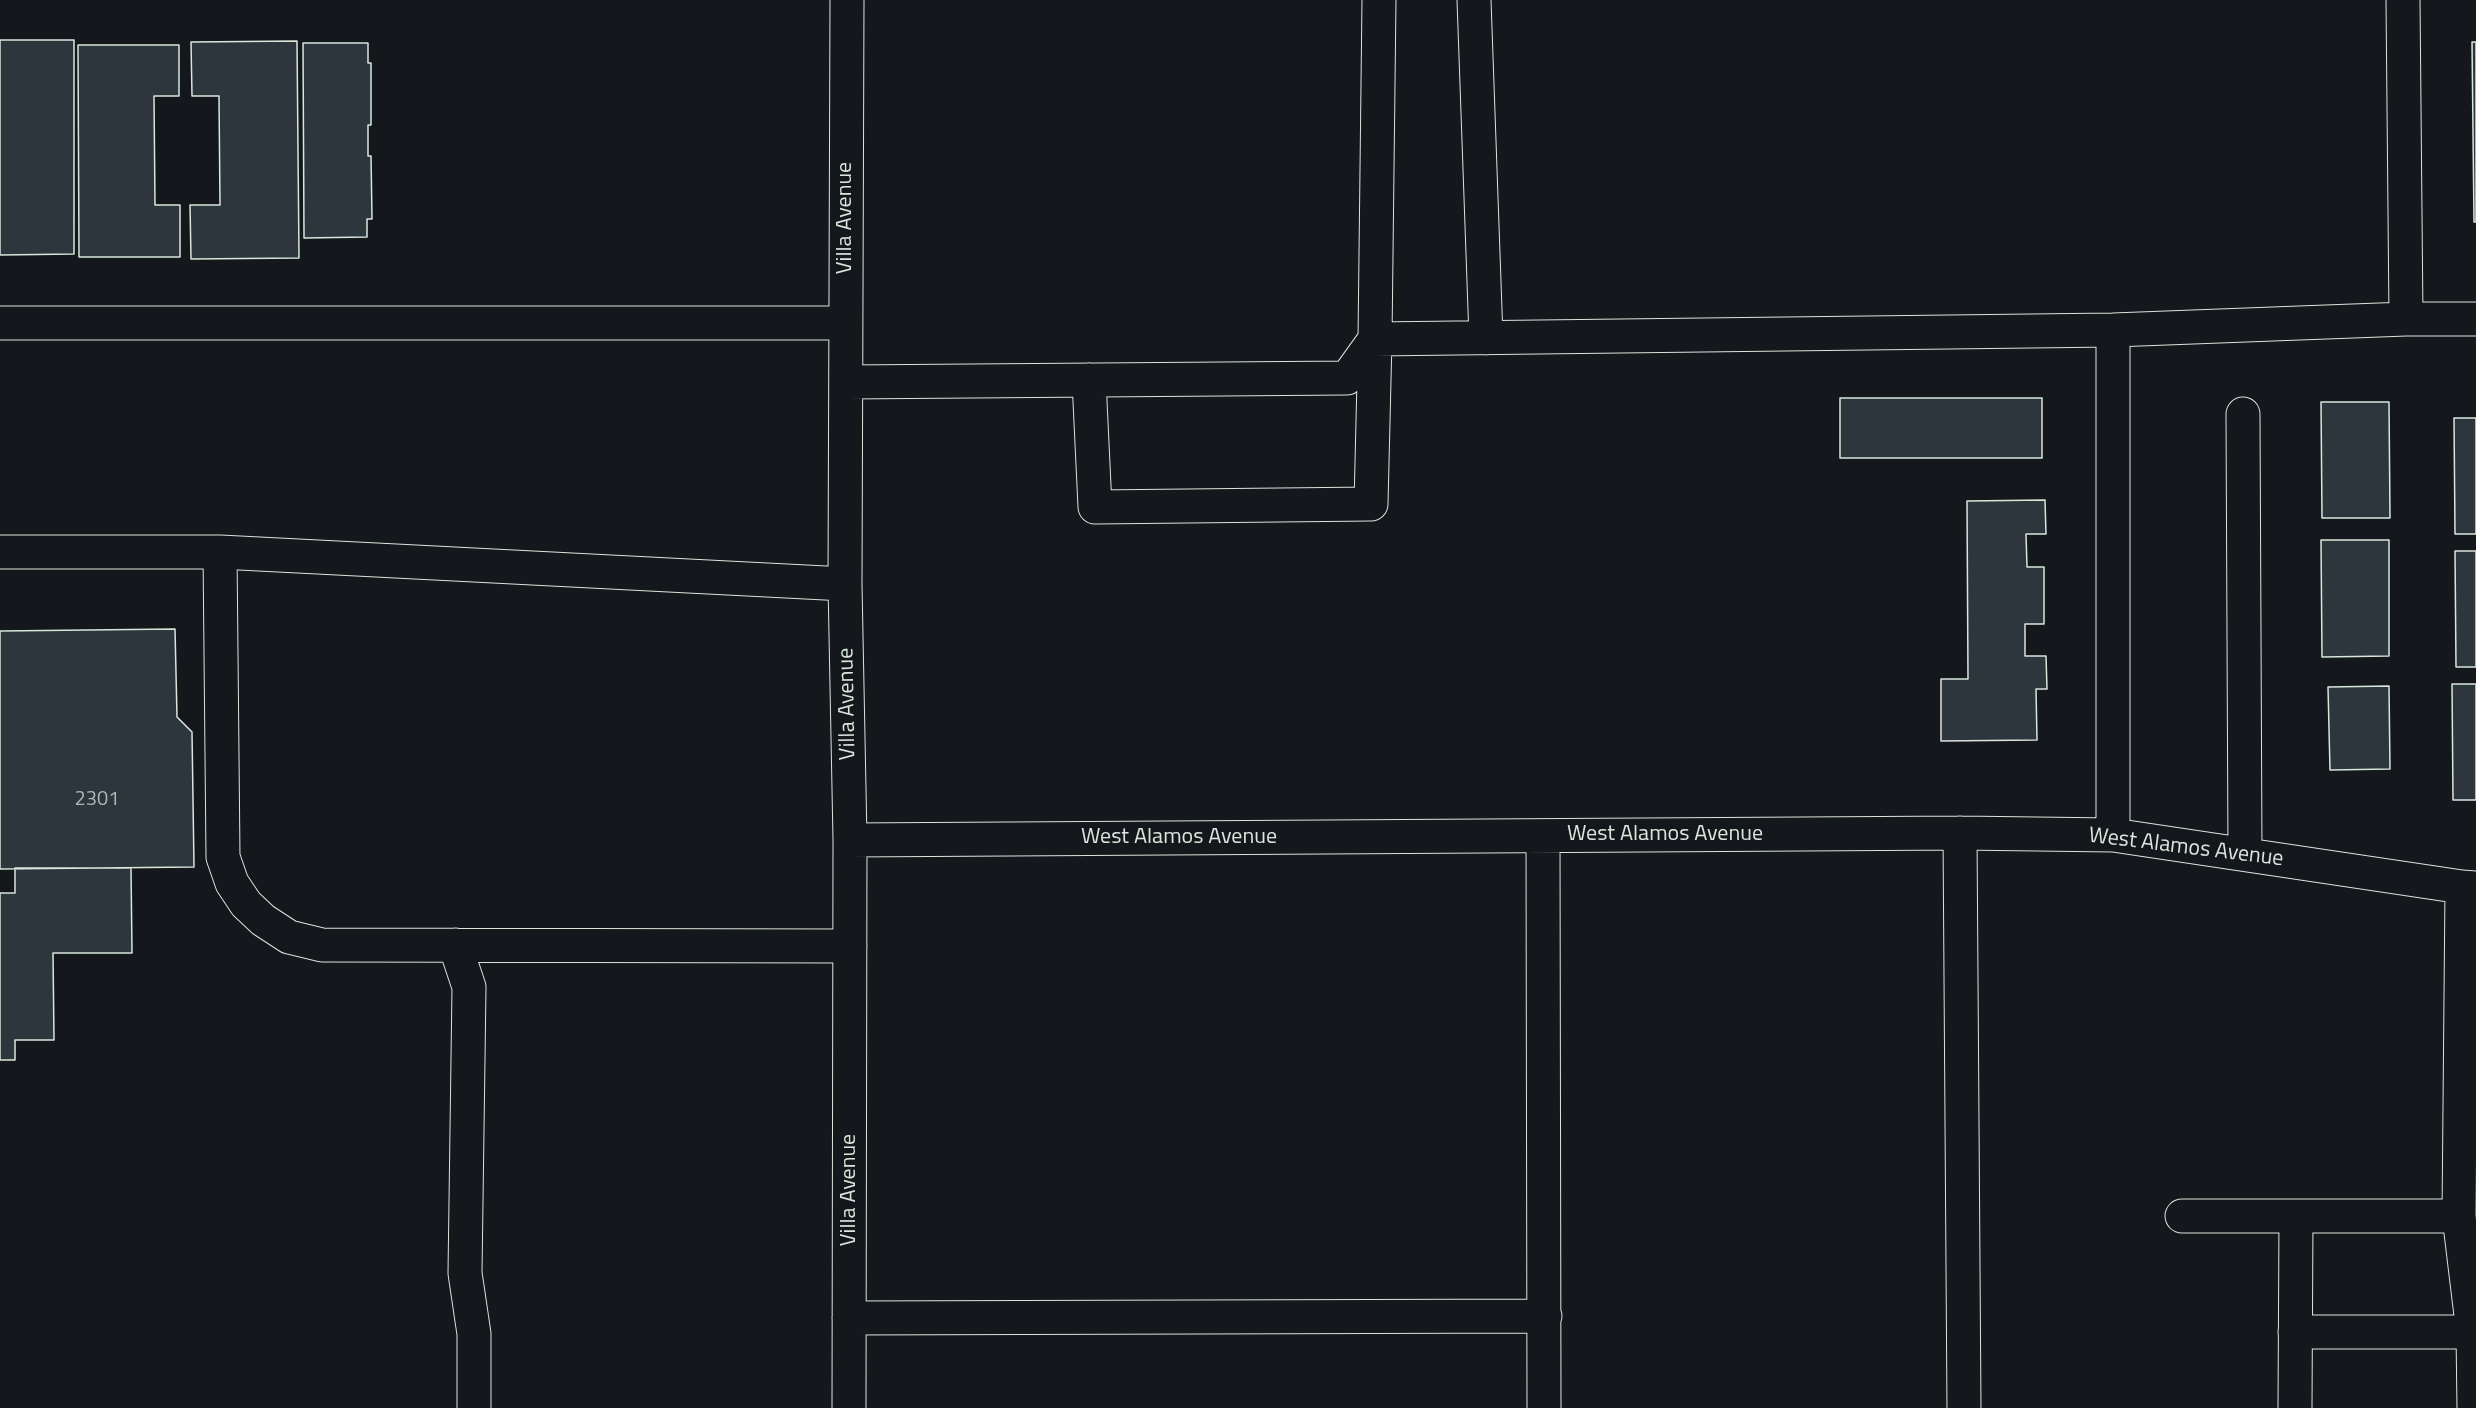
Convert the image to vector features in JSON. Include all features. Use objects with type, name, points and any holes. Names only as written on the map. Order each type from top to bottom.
[{"type":"street","name":"Villa Avenue","points":[[847,0],[845,584],[850,840],[849,1408]]},
{"type":"street","points":[[1089,380],[1095,507],[1371,504],[1379,0]]},
{"type":"street","points":[[1474,0],[1486,338]]},
{"type":"street","points":[[2403,0],[2406,319]]},
{"type":"street","points":[[1375,339],[2113,330],[2406,319],[2476,319]]},
{"type":"street","points":[[0,323],[845,322]]},
{"type":"street","points":[[2113,330],[2113,835]]},
{"type":"street","points":[[847,382],[1347,378],[1375,339]]},
{"type":"street","points":[[2243,414],[2245,854]]},
{"type":"street","points":[[0,552],[220,552],[845,584]]},
{"type":"street","points":[[220,552],[224,857],[232,883],[246,904],[263,920],[289,937],[322,945],[850,946]]},
{"type":"street","points":[[1960,833],[1964,1408]]},
{"type":"street","name":"West Alamos Avenue","points":[[850,840],[1960,833],[2113,835],[2469,887]]},
{"type":"street","points":[[1543,836],[1545,1408]]},
{"type":"street","points":[[2469,887],[2459,1216],[2473,1332],[2474,1408]]},
{"type":"street","points":[[455,945],[469,987],[465,1273],[474,1334],[474,1408]]},
{"type":"street","points":[[2182,1216],[2459,1216]]},
{"type":"street","points":[[2295,1408],[2296,1216]]},
{"type":"street","points":[[849,1318],[1545,1316]]},
{"type":"street","points":[[2295,1332],[2473,1332]]},
{"type":"building","points":[[0,40],[74,40],[74,254],[0,255]]},
{"type":"building","points":[[297,41],[299,258],[191,259],[190,205],[220,205],[219,96],[192,96],[191,42]]},
{"type":"building","points":[[2472,42],[2476,42],[2476,222],[2474,222]]},
{"type":"building","points":[[303,43],[368,43],[368,63],[371,63],[371,125],[368,125],[368,156],[371,156],[372,219],[367,219],[367,237],[304,238]]},
{"type":"building","points":[[78,45],[179,45],[179,96],[154,96],[155,205],[180,205],[180,257],[79,257]]},
{"type":"building","points":[[1840,398],[2042,398],[2042,458],[1840,458]]},
{"type":"building","points":[[2321,402],[2389,402],[2390,518],[2322,518]]},
{"type":"building","points":[[2454,418],[2476,418],[2476,534],[2455,534]]},
{"type":"building","points":[[2045,500],[2046,534],[2026,534],[2027,567],[2044,567],[2044,624],[2025,624],[2025,656],[2046,656],[2047,689],[2036,689],[2037,740],[1941,741],[1941,679],[1968,679],[1967,501]]},
{"type":"building","points":[[2321,540],[2389,540],[2389,656],[2322,657]]},
{"type":"building","points":[[2455,551],[2476,551],[2476,667],[2456,667]]},
{"type":"building","points":[[175,629],[177,717],[192,732],[194,867],[0,869],[0,631]]},
{"type":"building","points":[[2452,684],[2476,684],[2476,800],[2453,800]]},
{"type":"building","points":[[2389,686],[2390,769],[2330,770],[2328,687]]},
{"type":"building","points":[[15,868],[131,868],[132,953],[53,953],[54,1040],[15,1040],[15,1060],[0,1060],[0,893],[15,893]]}]
